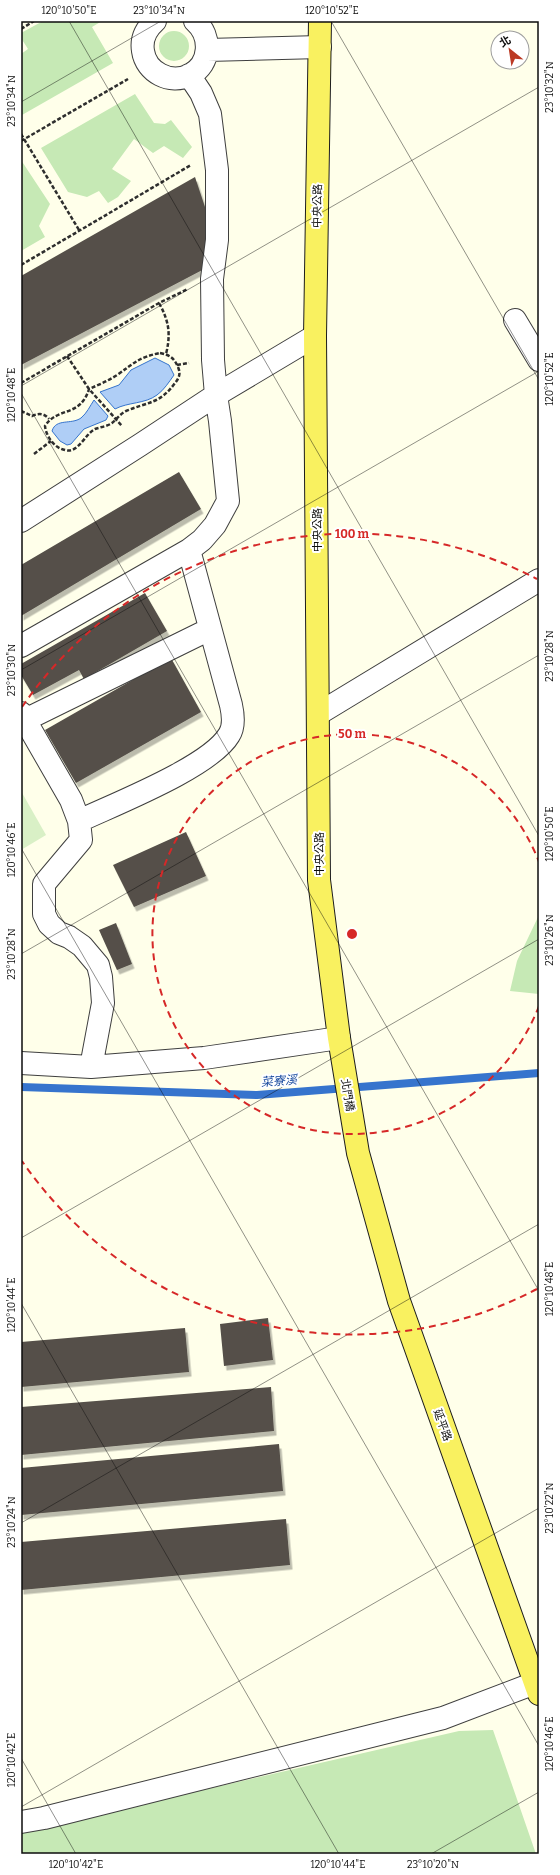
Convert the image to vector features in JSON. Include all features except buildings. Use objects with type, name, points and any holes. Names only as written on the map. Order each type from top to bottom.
[{"type":"main road","name":"中央公路","points":[[320,21],[315,336],[319,880],[339,1038]]},
{"type":"main road","name":"北門橋","points":[[339,1038],[358,1153]]},
{"type":"main road","name":"延平路","points":[[358,1153],[399,1301],[537,1688]]},
{"type":"lane","points":[[155,21],[144,35],[142,46],[144,56],[149,66],[157,74],[167,78],[178,79],[189,75],[198,69],[204,60],[207,50],[207,40],[203,30],[195,21]]},
{"type":"lane","points":[[207,50],[320,47]]},
{"type":"lane","points":[[21,646],[189,550],[202,540],[215,525],[228,501],[213,360],[212,279],[217,240],[217,170],[210,114],[201,93],[189,75]]},
{"type":"lane","points":[[516,320],[539,360]]},
{"type":"lane","points":[[21,521],[216,395],[315,336]]},
{"type":"lane","points":[[79,821],[153,787],[195,764],[213,753],[230,734],[234,718],[189,550]]},
{"type":"lane","points":[[318,714],[539,580]]},
{"type":"lane","points":[[91,1067],[103,1004],[101,977],[98,965],[82,946],[69,937],[59,933],[49,924],[44,914],[44,884],[81,840],[79,821],[71,800],[23,716],[210,629]]},
{"type":"lane","points":[[21,1063],[91,1067],[204,1058],[339,1038]]},
{"type":"lane","points":[[21,1822],[44,1818],[443,1718],[537,1688]]},
{"type":"path","points":[[21,29],[34,21]]},
{"type":"path","points":[[21,141],[149,66]]},
{"type":"path","points":[[21,134],[79,230]]},
{"type":"path","points":[[21,265],[194,163]]},
{"type":"path","points":[[21,383],[159,303],[212,279]]},
{"type":"path","points":[[159,303],[167,318],[170,328],[166,354]]},
{"type":"path","points":[[160,353],[166,354],[174,359],[180,372],[179,378],[165,396],[148,404],[126,411],[109,425],[94,430],[86,435],[83,441],[73,450],[65,450],[51,441],[46,433],[45,426],[49,419],[76,408],[86,400],[89,389],[115,376],[135,361],[146,355],[160,353]]},
{"type":"path","points":[[67,356],[89,389],[140,445]]},
{"type":"path","points":[[21,411],[32,416],[39,413],[46,415],[49,419]]},
{"type":"path","points":[[34,454],[51,441]]},
{"type":"green space","points":[[43,21],[102,21],[92,27],[113,63],[22,115],[21,54],[28,49],[21,38],[21,33]]},
{"type":"green space","points":[[174,31],[185,35],[189,46],[185,57],[174,61],[163,57],[159,46],[163,35]]},
{"type":"green space","points":[[135,94],[154,123],[165,124],[171,120],[192,147],[183,158],[164,146],[153,153],[134,139],[112,169],[131,181],[118,197],[108,203],[99,191],[87,197],[68,192],[41,148]]},
{"type":"green space","points":[[21,160],[50,204],[39,226],[45,237],[21,251]]},
{"type":"green space","points":[[21,791],[46,835],[21,850]]},
{"type":"green space","points":[[539,915],[539,994],[510,991],[517,961]]},
{"type":"green space","points":[[493,1730],[536,1854],[21,1854],[21,1832],[459,1731]]},
{"type":"water","points":[[155,358],[169,365],[174,375],[166,386],[160,393],[152,398],[115,409],[100,392],[119,385],[131,370]]},
{"type":"water","points":[[94,400],[108,416],[106,420],[84,429],[71,444],[67,445],[60,441],[52,431],[54,427],[60,423],[81,418],[87,412]]},
{"type":"waterway","name":"菜寮溪","points":[[21,1087],[257,1095],[539,1073]]}]
